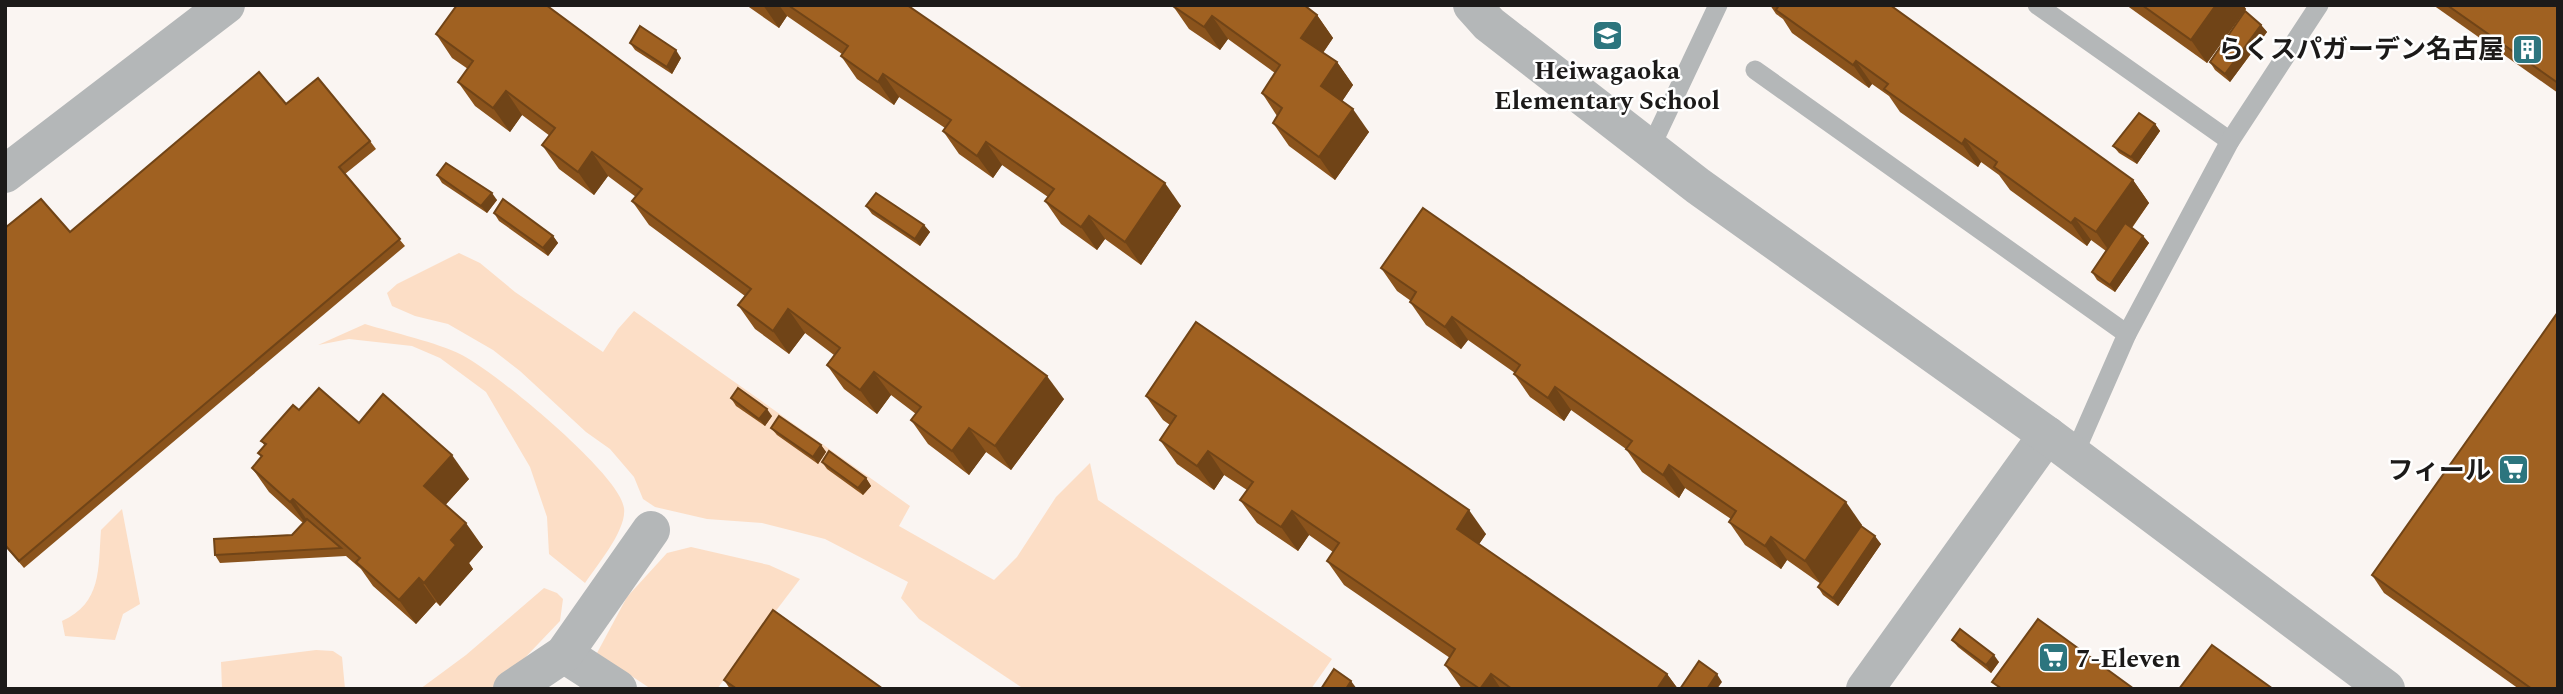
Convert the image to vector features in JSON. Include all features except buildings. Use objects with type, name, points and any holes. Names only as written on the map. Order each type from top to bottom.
[{"type":"street","points":[[5,174],[226,5]]},
{"type":"street","points":[[1472,5],[1489,24],[1650,149],[2060,445],[2386,689]]},
{"type":"street","points":[[1866,689],[2060,445]]},
{"type":"street","points":[[512,689],[564,654],[652,530]]},
{"type":"street","points":[[564,654],[618,689]]},
{"type":"lane","points":[[1650,149],[1718,5]]},
{"type":"lane","points":[[2037,5],[2230,141]]},
{"type":"lane","points":[[2060,445],[2127,334],[2230,141],[2319,5]]},
{"type":"lane","points":[[1755,70],[2127,334]]},
{"type":"shaded area","points":[[459,253],[480,263],[515,292],[603,352],[634,311],[910,506],[899,526],[994,580],[1017,557],[1056,497],[1090,463],[1098,500],[1332,659],[1311,689],[1024,689],[919,619],[901,598],[908,582],[825,539],[762,523],[707,519],[655,507],[643,499],[634,477],[610,449],[586,432],[520,371],[493,350],[448,324],[415,316],[392,306],[387,293],[397,284]]},
{"type":"shaded area","points":[[365,324],[440,346],[478,365],[554,425],[601,472],[617,492],[624,508],[624,517],[616,537],[585,583],[549,554],[547,517],[530,467],[486,392],[440,358],[412,346],[349,339],[318,345]]},
{"type":"shaded area","points":[[122,509],[140,604],[123,614],[115,640],[65,636],[62,621],[75,614],[91,595],[98,571],[101,530]]},
{"type":"shaded area","points":[[691,547],[769,565],[800,579],[717,689],[651,689],[597,653],[627,597],[667,553]]},
{"type":"shaded area","points":[[544,588],[557,593],[563,599],[560,621],[500,684],[492,689],[420,689],[466,655]]},
{"type":"shaded area","points":[[316,650],[333,651],[342,657],[345,689],[222,689],[221,662]]},
{"type":"place","name":"Heiwagaoka Elementary School","points":[[1607,35]]},
{"type":"place","name":"らくスパガーデン名古屋","points":[[2527,49]]},
{"type":"place","name":"フィール","points":[[2514,470]]},
{"type":"place","name":"7-Eleven","points":[[2053,658]]}]
